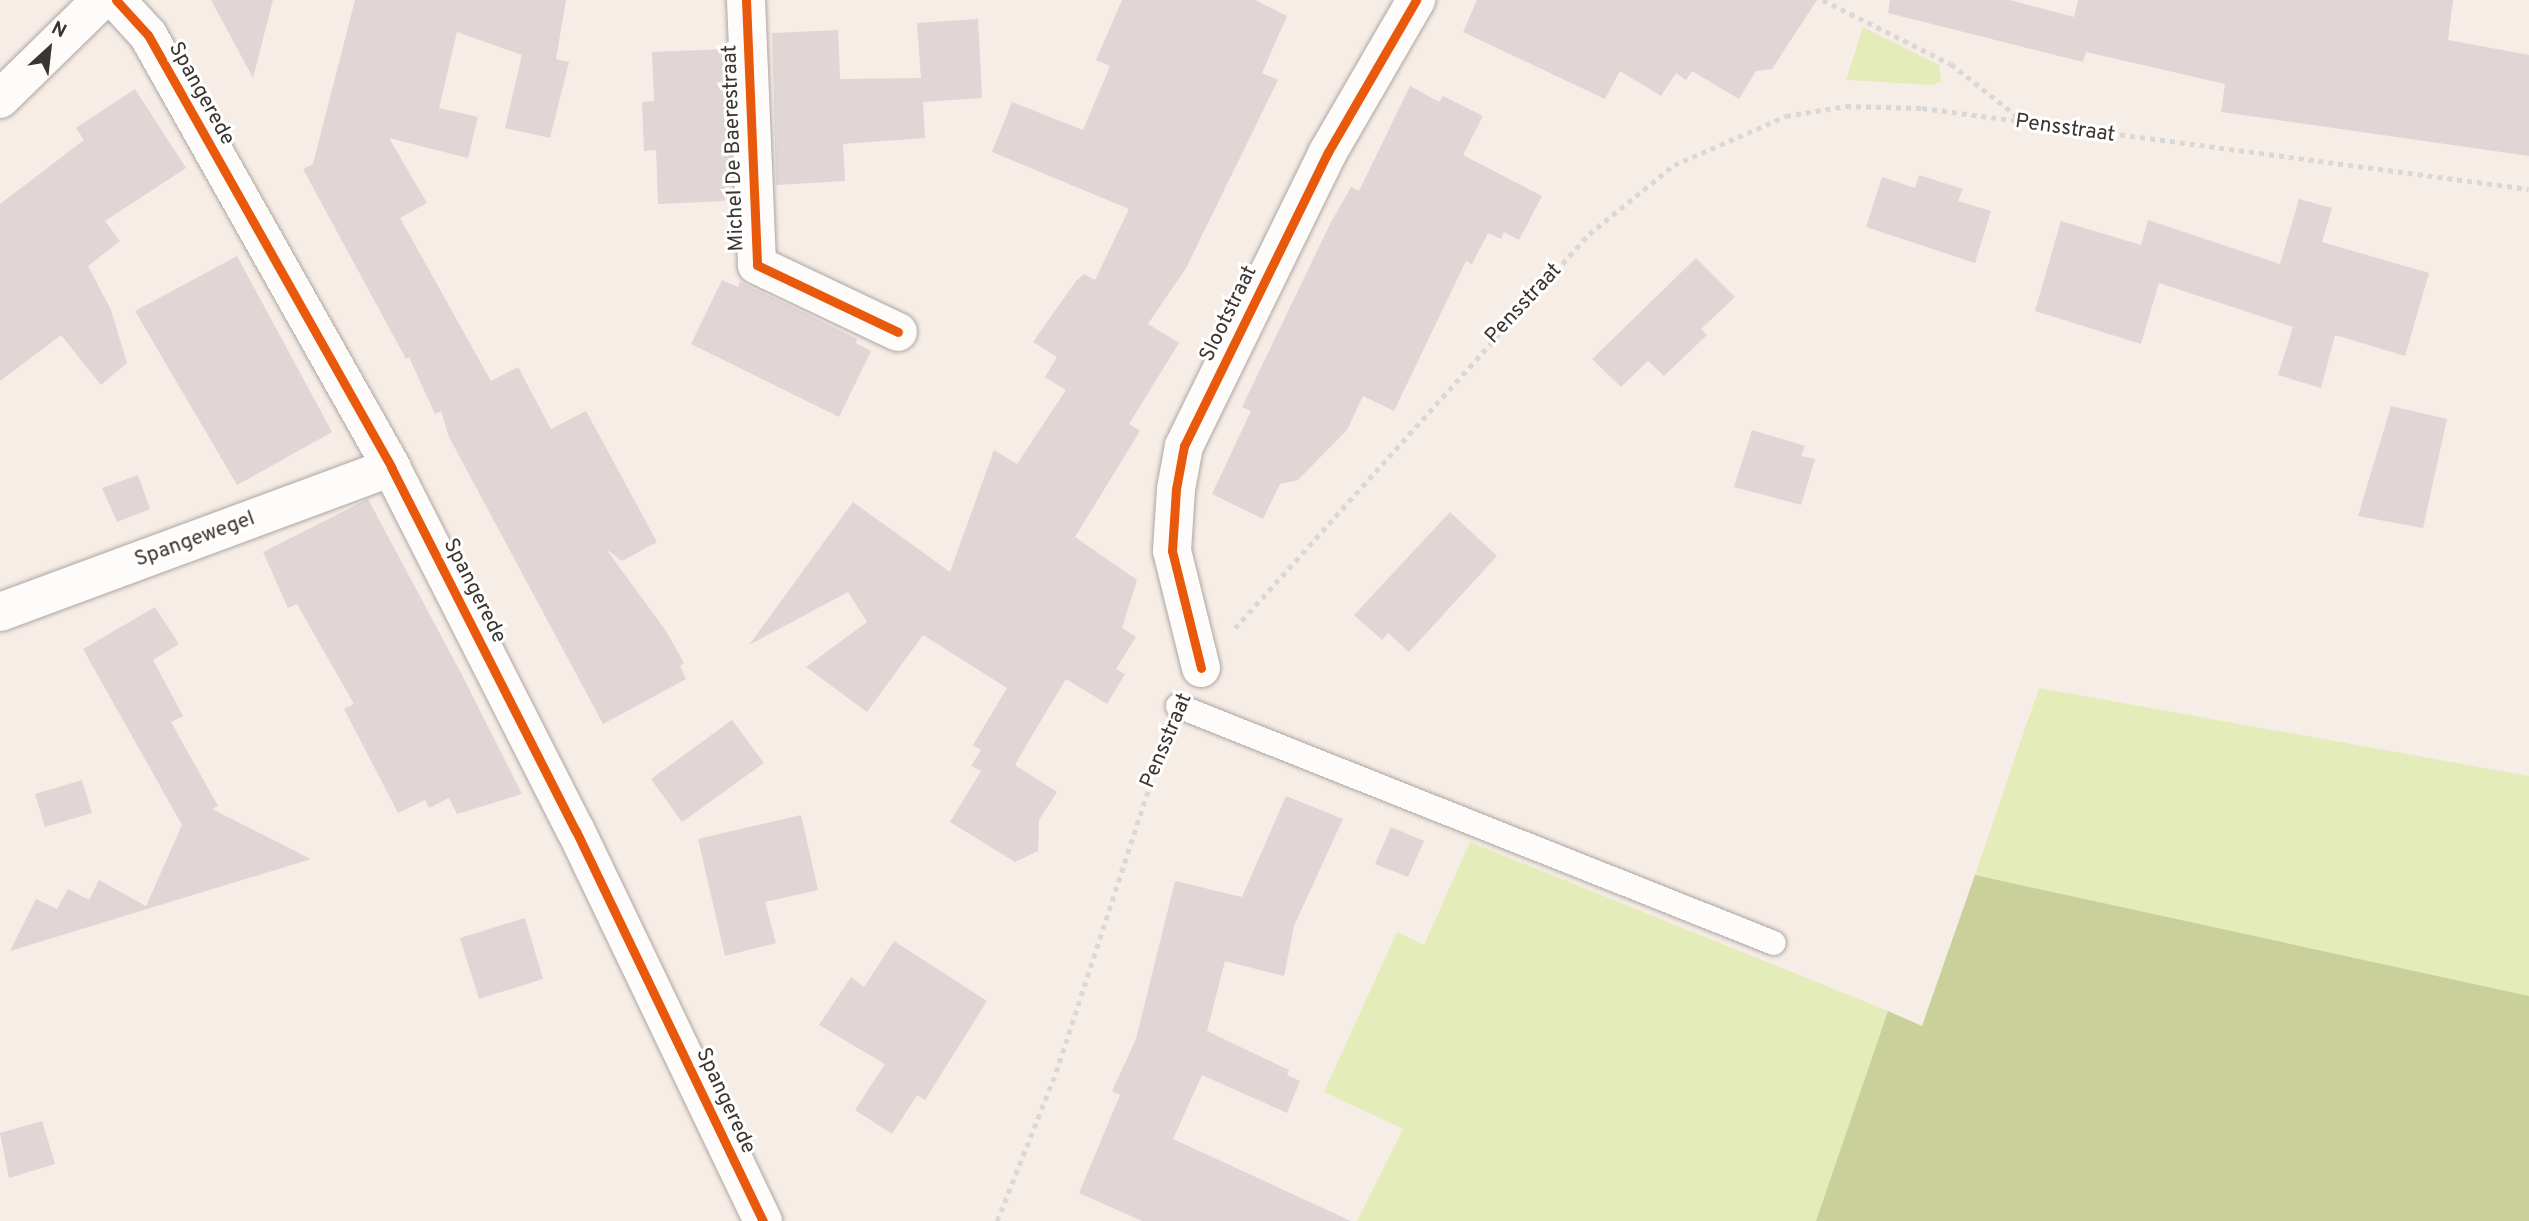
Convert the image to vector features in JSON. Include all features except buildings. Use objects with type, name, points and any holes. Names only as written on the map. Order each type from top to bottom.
[{"type":"street","points":[[0,99],[101,0]]},
{"type":"street","name":"Spangerede","points":[[116,0],[148,34],[391,467],[576,831],[763,1221]]},
{"type":"street","name":"Michel De Baerestraat","points":[[746,0],[757,265],[898,332]]},
{"type":"street","name":"Slootstraat","points":[[1201,668],[1172,551],[1176,489],[1184,446],[1328,152],[1416,0]]},
{"type":"street","name":"Spangewegel","points":[[0,612],[391,467]]},
{"type":"lane","points":[[1178,706],[1774,943]]},
{"type":"path","points":[[1823,0],[1951,64],[2028,125]]},
{"type":"green space","points":[[1863,27],[1939,65],[1941,81],[1933,85],[1846,80]]},
{"type":"green space","points":[[2039,688],[2529,776],[2529,996],[1975,875]]},
{"type":"green space","points":[[1470,842],[1888,1011],[1816,1221],[1357,1221],[1403,1129],[1324,1092],[1397,932],[1424,945]]},
{"type":"green space","points":[[1975,875],[2529,996],[2529,1221],[1816,1221],[1888,1011],[1922,1026]]},
{"type":"cycle path","points":[[116,0],[148,35],[391,467],[576,831],[763,1221]]},
{"type":"cycle path","points":[[746,0],[757,265],[898,332]]},
{"type":"cycle path","points":[[1201,668],[1172,551],[1176,489],[1184,446],[1328,152],[1416,0]]}]
